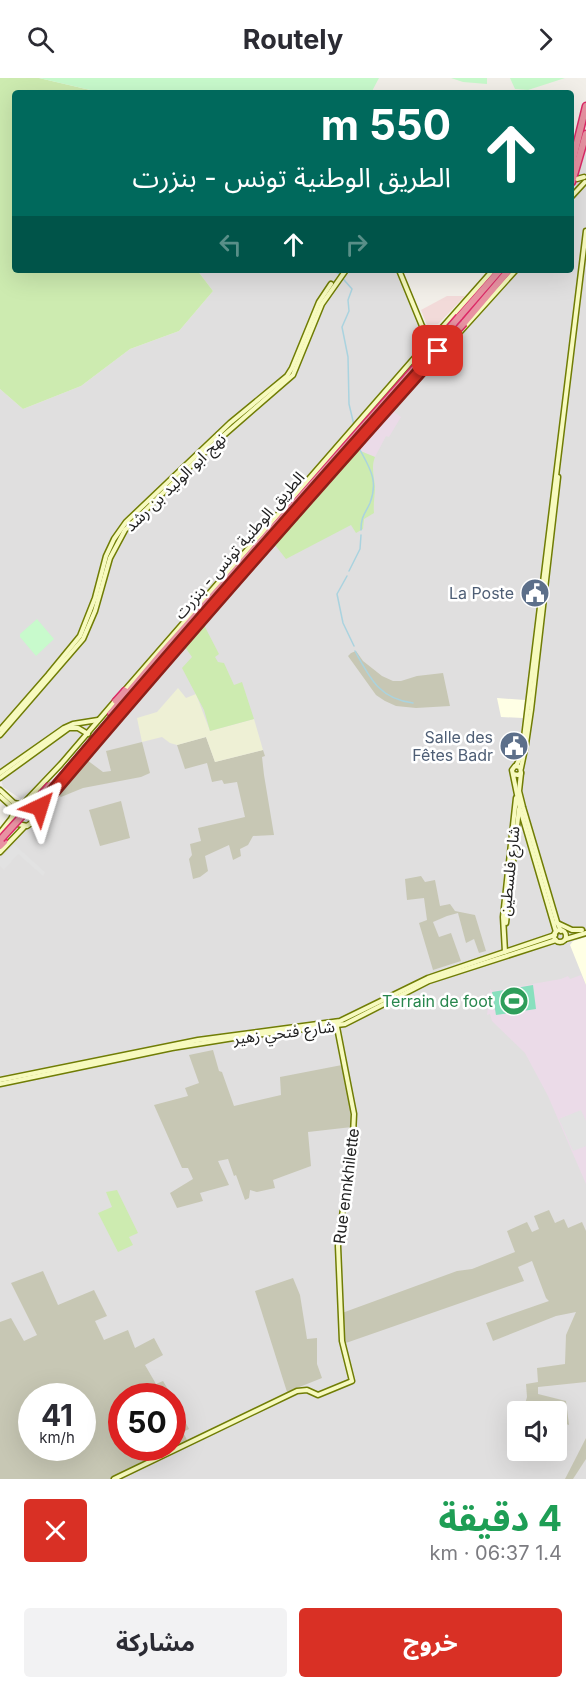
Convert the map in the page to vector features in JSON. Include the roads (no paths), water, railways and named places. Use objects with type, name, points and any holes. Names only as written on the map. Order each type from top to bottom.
[{"type":"highway","points":[[574,155],[586,106]]},
{"type":"highway","points":[[574,181],[586,134]]},
{"type":"highway","name":"الطريق الوطنية تونس - بنزرت","points":[[461,320],[498,273]]},
{"type":"highway","name":"الطريق الوطنية تونس - بنزرت","points":[[1,840],[214,604],[461,320],[506,273]]},
{"type":"highway","name":"الطريق الوطنية تونس - بنزرت","points":[[51,787],[160,655],[410,378]]},
{"type":"highway","points":[[214,604],[261,556]]},
{"type":"highway","points":[[116,701],[160,655],[206,597]]},
{"type":"highway","points":[[146,684],[195,624]]},
{"type":"street","points":[[574,181],[586,178]]},
{"type":"street","points":[[574,193],[586,178]]},
{"type":"street","points":[[585,931],[562,942],[555,936],[521,808],[519,769],[586,231]]},
{"type":"street","points":[[513,774],[517,775],[519,769],[531,710],[586,247]]},
{"type":"street","name":"نهج ابو الوليد بن رشد","points":[[0,730],[80,636],[91,609],[106,556],[126,522],[230,423],[287,376],[319,302],[342,273]]},
{"type":"street","points":[[400,273],[422,326],[431,340],[441,344],[442,352]]},
{"type":"street","points":[[1,840],[13,814],[88,734],[145,665],[490,273]]},
{"type":"street","points":[[0,852],[25,826],[32,823],[36,814],[146,684],[513,273]]},
{"type":"street","name":"نهج ابو الوليد بن رشد","points":[[0,735],[83,639],[95,611],[110,558],[125,530],[208,449],[292,375],[322,304],[336,280]]},
{"type":"street","points":[[422,326],[425,356],[434,360]]},
{"type":"street","points":[[0,773],[64,728],[102,718]]},
{"type":"street","points":[[0,778],[69,728],[78,728],[88,734]]},
{"type":"street","points":[[519,769],[512,768],[516,794],[557,923],[566,939]]},
{"type":"street","points":[[0,790],[14,803],[30,805],[36,814]]},
{"type":"street","name":"شارع فلسطين","points":[[506,950],[503,917],[516,794]]},
{"type":"street","points":[[0,796],[11,806],[16,822],[25,826]]},
{"type":"street","name":"شارع فلسطين","points":[[506,950],[506,917],[518,813],[521,808]]},
{"type":"street","points":[[557,923],[572,930],[585,931]]},
{"type":"street","points":[[555,936],[562,931],[585,931]]},
{"type":"street","name":"شارع فتحي زهير","points":[[337,1024],[428,978],[506,950],[555,936]]},
{"type":"street","name":"شارع فتحي زهير","points":[[0,1082],[172,1048],[351,1022],[429,981],[555,936]]},
{"type":"street","name":"Rue ennkhilette","points":[[114,1479],[297,1390],[307,1390],[318,1395],[352,1381],[340,1327],[338,1246],[342,1209],[351,1176],[354,1114],[337,1024]]},
{"type":"waterway","points":[[338,273],[352,289],[348,300],[349,311],[342,327],[348,357],[349,404],[354,425]]},
{"type":"waterway","points":[[359,448],[373,480],[373,495],[363,518],[361,530]]},
{"type":"waterway","points":[[349,571],[360,549],[361,535]]},
{"type":"waterway","points":[[347,576],[337,594],[343,623],[354,646]]},
{"type":"waterway","points":[[355,651],[377,686],[392,697],[413,703]]},
{"type":"place","name":"La Poste","points":[[535,593]]},
{"type":"place","name":"Salle des Fêtes Badr","points":[[514,746]]},
{"type":"place","name":"Terrain de foot","points":[[514,1001]]}]
